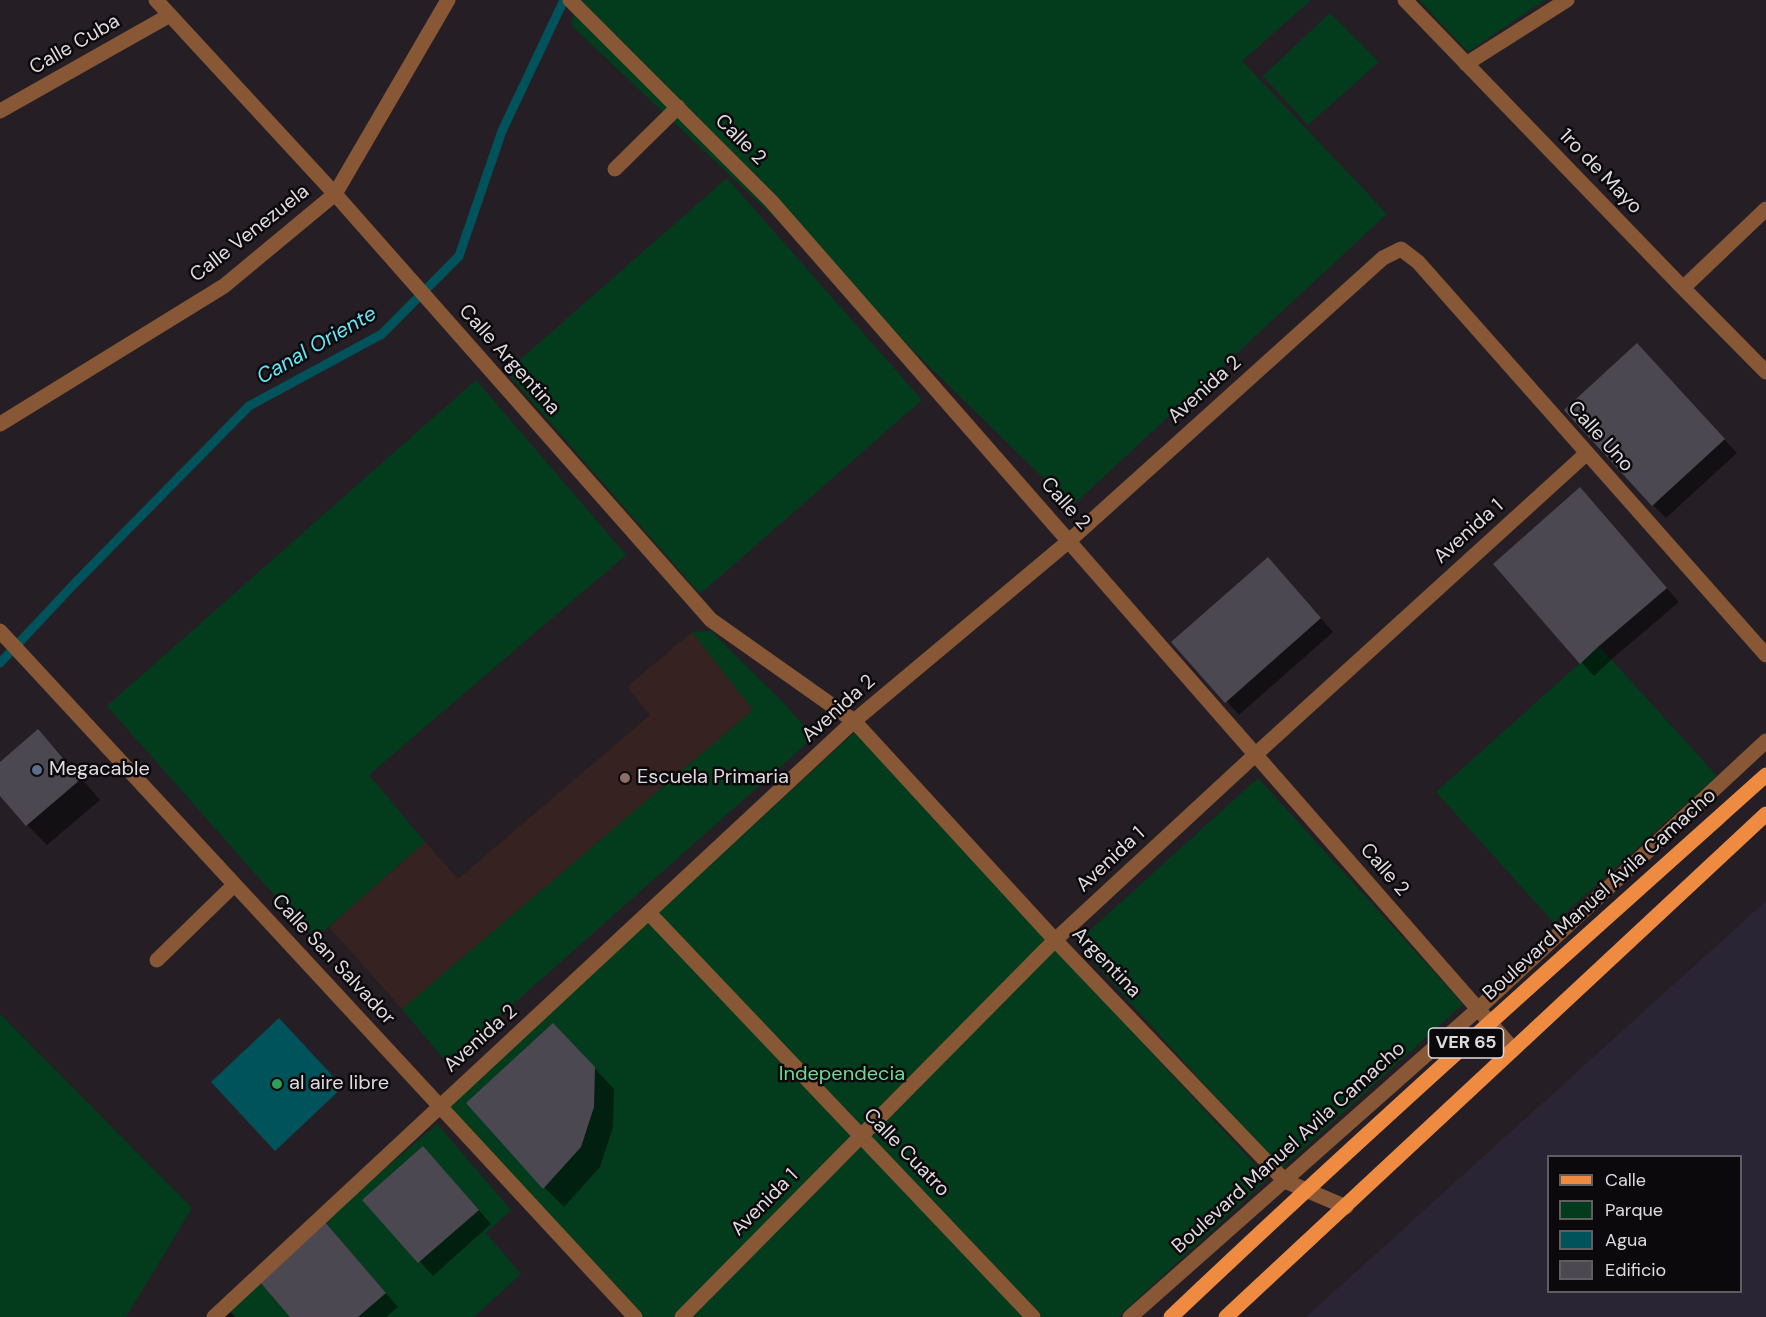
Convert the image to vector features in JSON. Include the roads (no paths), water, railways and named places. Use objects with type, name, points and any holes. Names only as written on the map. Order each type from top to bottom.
[{"type":"main road","name":"Boulevard Manuel Ávila Camacho","points":[[1171,1317],[1305,1190],[1489,1022],[1766,775]]},
{"type":"main road","name":"VER 65","points":[[1226,1317],[1766,814]]},
{"type":"street","name":"Calle Argentina","points":[[156,0],[335,194],[711,620],[854,721]]},
{"type":"street","name":"Calle Venezuela","points":[[0,424],[224,286],[335,194],[448,0]]},
{"type":"street","name":"Calle 2","points":[[570,0],[771,201],[1513,1049]]},
{"type":"street","name":"1ro de Mayo","points":[[1405,0],[1766,372]]},
{"type":"street","points":[[1466,64],[1567,0]]},
{"type":"street","name":"Calle Cuba","points":[[0,111],[170,15]]},
{"type":"street","points":[[615,169],[678,107]]},
{"type":"street","points":[[1683,288],[1766,208]]},
{"type":"street","name":"Avenida 2","points":[[214,1317],[854,721],[1069,540],[1383,258],[1401,249]]},
{"type":"street","name":"Calle Uno","points":[[1401,249],[1418,262],[1766,655]]},
{"type":"street","name":"Avenida 1","points":[[682,1317],[1055,940],[1587,453]]},
{"type":"street","name":"Calle San Salvador","points":[[0,631],[636,1317]]},
{"type":"street","name":"Argentina","points":[[854,721],[1055,940],[1284,1181],[1346,1207]]},
{"type":"street","name":"Boulevard Manuel Avila Camacho","points":[[1130,1317],[1478,1009],[1766,741]]},
{"type":"street","points":[[157,960],[234,885]]},
{"type":"street","name":"Calle Cuatro","points":[[650,913],[1034,1317]]},
{"type":"water","name":"al aire libre","points":[[279,1018],[343,1087],[275,1151],[211,1082]]},
{"type":"waterway","name":"Canal Oriente","points":[[0,663],[75,583],[249,406],[382,334],[459,256],[502,131],[564,0]]},
{"type":"place","name":"Megacable","points":[[37,770]]},
{"type":"place","name":"Escuela Primaria","points":[[625,778]]},
{"type":"place","name":"al aire libre","points":[[277,1084]]},
{"type":"park label","name":"Independecia","points":[[842,1075]]}]
